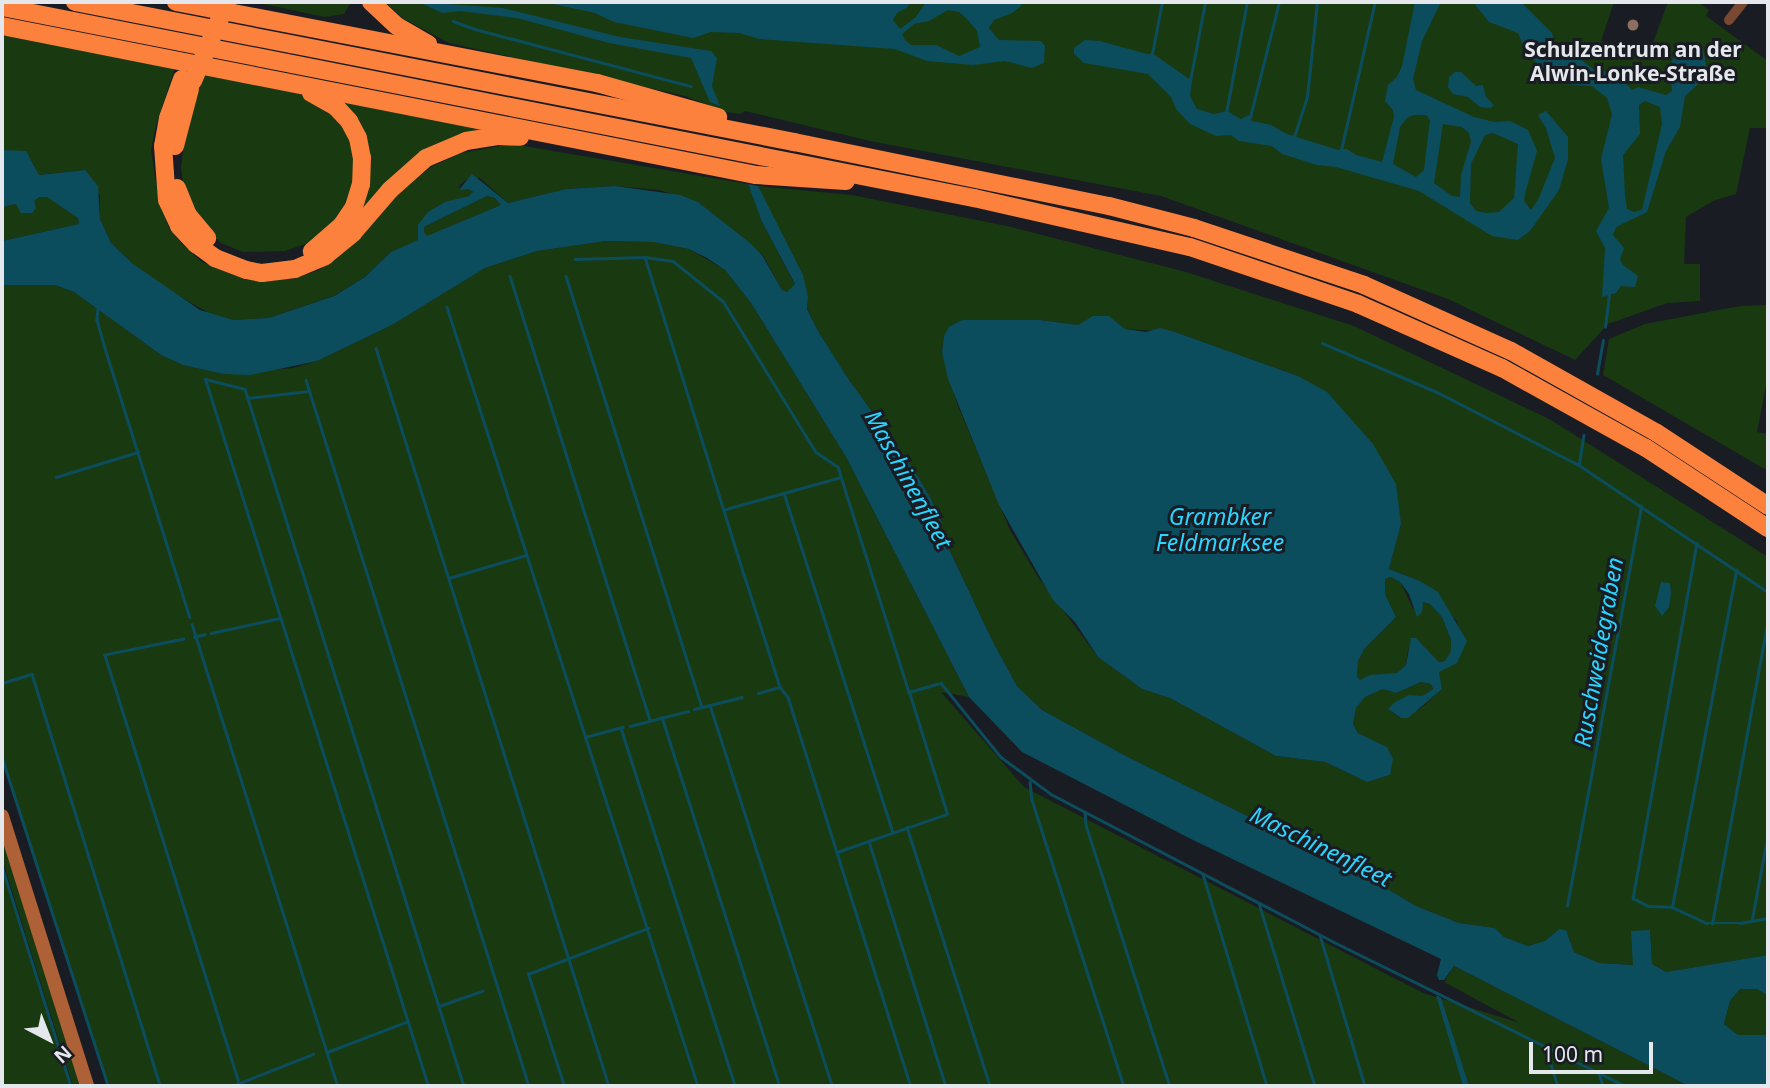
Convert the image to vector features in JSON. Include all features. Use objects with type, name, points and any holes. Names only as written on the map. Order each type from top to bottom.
[{"type":"highway","points":[[75,2],[794,142],[1122,210],[1257,248],[1364,285],[1511,351],[1592,395],[1768,506]]},
{"type":"highway","points":[[176,2],[610,86],[767,130],[794,142]]},
{"type":"highway","points":[[215,2],[187,80],[175,149],[174,170],[181,202],[195,226],[224,250],[239,257],[281,261],[310,251],[342,225],[354,207],[361,184],[362,158],[353,130],[336,107],[317,95],[274,80]]},
{"type":"highway","points":[[227,2],[168,118],[163,146],[167,200],[179,226],[196,244],[228,265],[254,272],[295,269],[325,256],[354,233],[410,170],[446,148],[496,136],[570,139]]},
{"type":"highway","points":[[371,2],[397,26],[447,53]]},
{"type":"highway","points":[[2,7],[863,176],[1170,242],[1252,266],[1358,304],[1502,368],[1583,411],[1768,528]]},
{"type":"highway","points":[[2,26],[756,175],[842,182],[863,176]]},
{"type":"highway","points":[[2,32],[26,31]]},
{"type":"main road","points":[[2,816],[87,1086]]},
{"type":"street","points":[[1729,20],[1743,2]]},
{"type":"green space","points":[[254,2],[350,4],[344,14],[325,17]]},
{"type":"green space","points":[[385,2],[1614,2],[1601,41],[1648,56],[1668,2],[1697,2],[1709,10],[1706,16],[1768,61],[1768,128],[1750,128],[1736,194],[1715,200],[1686,217],[1684,264],[1700,264],[1700,301],[1667,303],[1608,324],[1575,360],[1448,299],[1161,196],[870,141],[745,111],[740,114],[726,112],[685,96],[449,43],[404,19]]},
{"type":"green space","points":[[2,36],[15,36],[175,68],[156,125],[151,150],[159,202],[169,228],[184,246],[202,262],[246,280],[293,279],[319,270],[358,240],[404,188],[431,167],[461,153],[512,144],[748,184],[762,222],[795,285],[787,292],[782,290],[763,255],[698,202],[659,190],[615,186],[566,189],[508,203],[480,178],[466,180],[460,185],[459,189],[469,188],[473,193],[469,196],[428,212],[419,240],[391,252],[365,277],[333,296],[269,318],[233,320],[214,316],[167,289],[133,264],[111,243],[100,219],[100,196],[85,170],[38,175],[34,165],[7,150],[2,150]]},
{"type":"green space","points":[[205,75],[296,93],[320,102],[350,133],[356,155],[351,197],[337,223],[311,242],[285,251],[243,252],[221,243],[201,224],[183,184],[181,167],[186,129],[194,107],[193,98]]},
{"type":"green space","points":[[331,96],[510,131],[456,139],[354,224],[367,179]]},
{"type":"green space","points":[[758,186],[852,195],[1007,226],[1186,272],[1354,326],[1551,420],[1768,557],[1768,955],[1666,972],[1652,964],[1650,931],[1633,965],[1599,963],[1574,952],[1566,930],[1559,929],[1545,941],[1528,946],[1504,937],[1495,928],[1459,923],[1416,906],[1354,869],[1126,756],[1042,710],[1017,686],[940,530],[942,523],[931,499],[818,331],[807,308],[808,297]],"holes":[[[1109,316],[1125,329],[1175,332],[1298,376],[1401,524],[1389,569],[1420,581],[1456,620],[1461,634],[1439,672],[1442,689],[1420,709],[1400,718],[1388,709],[1422,696],[1433,689],[1431,684],[1421,682],[1396,693],[1383,689],[1365,697],[1356,708],[1353,724],[1358,733],[1387,747],[1390,775],[1367,782],[1325,762],[1276,756],[1170,698],[1142,689],[1098,657],[1038,577],[1010,530],[956,401],[942,351],[944,336],[962,320],[1040,320],[1078,325]]]},
{"type":"green space","points":[[487,196],[495,198],[501,205],[427,237],[424,227]]},
{"type":"green space","points":[[39,197],[48,197],[78,218],[79,224],[2,241],[2,212],[5,205],[33,201]]},
{"type":"green space","points":[[606,241],[653,242],[689,249],[725,270],[751,303],[846,457],[969,697],[941,692],[1024,787],[1423,993],[1520,1023],[1444,982],[1454,966],[1689,1086],[107,1086],[2,753],[2,285],[55,285],[74,292],[161,355],[183,365],[223,374],[293,368],[317,361],[392,325],[485,268],[537,251]]},
{"type":"green space","points":[[1768,305],[1768,375],[1757,432],[1768,434],[1768,471],[1603,375],[1609,339],[1645,324],[1740,306]]},
{"type":"green space","points":[[1391,577],[1401,583],[1413,609],[1422,602],[1430,604],[1442,617],[1451,640],[1451,651],[1445,661],[1439,662],[1416,638],[1408,650],[1406,665],[1397,673],[1360,680],[1357,676],[1358,661],[1365,648],[1396,617],[1385,594],[1385,579]]},
{"type":"green space","points":[[2,823],[84,1086],[73,1086],[2,859]]},
{"type":"green space","points":[[2,867],[71,1086],[2,1086]]},
{"type":"green space","points":[[1740,989],[1757,989],[1768,996],[1768,1035],[1738,1035],[1724,1024],[1730,1001]]},
{"type":"water","points":[[419,2],[503,8],[620,37],[711,51],[717,58],[712,86],[720,106],[710,102],[691,58],[609,43],[517,18],[461,11],[442,13]]},
{"type":"water","points":[[544,2],[909,2],[908,7],[897,13],[893,20],[900,29],[916,17],[926,2],[1022,2],[1012,13],[994,20],[989,28],[999,40],[1041,41],[1045,46],[1044,63],[1032,68],[1005,61],[973,65],[927,61],[895,49],[759,39],[739,33],[711,32],[693,38],[614,22],[595,13]],"holes":[[[948,10],[959,12],[977,31],[980,47],[959,56],[936,45],[911,45],[902,34],[914,24],[929,21]]]},
{"type":"water","points":[[1415,2],[1441,2],[1422,41],[1413,79],[1416,90],[1474,117],[1494,122],[1510,121],[1528,130],[1537,151],[1524,201],[1531,210],[1538,200],[1555,158],[1546,128],[1538,115],[1546,111],[1568,137],[1568,159],[1559,190],[1530,231],[1518,240],[1492,236],[1419,191],[1336,167],[1317,165],[1282,154],[1272,146],[1239,141],[1231,135],[1216,136],[1190,124],[1176,109],[1171,97],[1148,74],[1084,63],[1074,54],[1074,48],[1085,40],[1152,53],[1192,81],[1190,96],[1197,109],[1214,114],[1227,111],[1241,119],[1249,115],[1252,121],[1271,125],[1287,134],[1338,150],[1347,149],[1356,155],[1382,162],[1394,117],[1393,110],[1385,101],[1388,85],[1397,77],[1402,66]],"holes":[[[1426,115],[1430,120],[1424,170],[1416,177],[1393,164],[1400,127],[1407,118]],[[1443,124],[1462,127],[1469,133],[1471,142],[1461,175],[1460,197],[1452,196],[1434,183]],[[1493,133],[1518,144],[1514,198],[1499,212],[1476,211],[1470,203],[1471,164],[1485,135]]]},
{"type":"water","points":[[1473,2],[1521,2],[1552,33],[1558,53],[1564,60],[1579,58],[1594,70],[1616,73],[1632,90],[1638,87],[1666,95],[1672,91],[1670,67],[1677,47],[1695,44],[1703,49],[1707,70],[1703,80],[1685,96],[1680,127],[1666,151],[1647,212],[1616,227],[1613,235],[1624,248],[1620,260],[1623,265],[1638,276],[1635,287],[1621,286],[1616,293],[1602,297],[1605,248],[1596,231],[1609,208],[1601,159],[1612,114],[1607,98],[1592,86],[1564,84],[1553,77],[1527,54],[1518,33],[1489,22]],"holes":[[[1645,101],[1660,107],[1662,124],[1642,210],[1634,212],[1627,209],[1623,155],[1640,134],[1639,105]]]},
{"type":"water","points":[[1455,72],[1461,72],[1476,86],[1483,85],[1486,97],[1494,105],[1491,108],[1480,107],[1468,97],[1453,94],[1448,87],[1449,77]]},
{"type":"water","name":"Maschinenfleet","points":[[2,150],[26,151],[39,175],[85,170],[98,186],[100,219],[111,243],[133,264],[200,310],[233,320],[269,318],[334,296],[365,277],[391,252],[418,240],[418,225],[428,212],[445,202],[469,196],[473,192],[469,189],[459,190],[472,174],[508,203],[566,189],[615,186],[680,195],[698,202],[750,243],[762,255],[782,290],[787,292],[795,284],[762,222],[748,184],[758,186],[803,275],[808,297],[807,309],[818,331],[847,377],[914,470],[931,499],[942,523],[940,530],[992,640],[1017,686],[1042,710],[1126,756],[1354,869],[1416,906],[1459,923],[1495,928],[1504,937],[1528,946],[1545,941],[1559,929],[1566,930],[1574,952],[1599,963],[1633,965],[1631,931],[1650,930],[1652,964],[1666,972],[1768,955],[1768,996],[1757,989],[1740,989],[1730,1001],[1724,1024],[1738,1035],[1768,1035],[1768,1086],[1689,1086],[1454,966],[1444,980],[1439,980],[1437,975],[1441,959],[1191,839],[1022,752],[969,697],[846,457],[751,303],[725,270],[689,249],[653,242],[606,241],[537,251],[485,268],[392,325],[317,361],[250,375],[223,374],[183,365],[161,355],[74,292],[55,285],[2,285],[2,241],[79,224],[78,218],[47,197],[39,197],[34,201],[36,208],[32,213],[21,213],[16,204],[5,206],[2,212]],"holes":[[[487,196],[495,198],[501,205],[427,236],[424,232],[424,227]]]},
{"type":"water","name":"Grambker Feldmarksee","points":[[1093,316],[1109,316],[1125,329],[1146,332],[1160,328],[1175,332],[1298,376],[1327,392],[1373,444],[1396,484],[1401,524],[1389,569],[1420,581],[1438,592],[1467,641],[1457,663],[1439,672],[1442,689],[1408,718],[1401,718],[1388,709],[1409,695],[1422,696],[1433,689],[1431,684],[1421,682],[1396,693],[1383,689],[1365,697],[1356,708],[1353,724],[1358,733],[1387,747],[1393,759],[1390,775],[1367,782],[1325,762],[1276,756],[1170,698],[1142,689],[1098,657],[1075,622],[1053,600],[999,505],[948,379],[942,352],[944,336],[949,327],[962,320],[1040,320],[1078,325]],"holes":[[[1391,577],[1401,583],[1409,594],[1417,617],[1422,612],[1423,602],[1430,604],[1442,617],[1451,640],[1451,651],[1445,661],[1439,662],[1416,638],[1411,638],[1406,665],[1397,673],[1370,675],[1360,680],[1357,676],[1358,661],[1365,648],[1396,617],[1385,594],[1385,579]]]},
{"type":"water","points":[[1661,582],[1670,583],[1671,594],[1669,607],[1662,616],[1655,606]]},
{"type":"water","points":[[1436,995],[1441,998],[1469,1086],[1463,1086]]},
{"type":"waterway","points":[[1152,54],[1162,2]]},
{"type":"waterway","points":[[1190,81],[1205,2]]},
{"type":"waterway","points":[[1226,113],[1247,2]]},
{"type":"waterway","points":[[1250,117],[1279,2]]},
{"type":"waterway","points":[[1294,137],[1307,97],[1317,2]]},
{"type":"waterway","points":[[1341,150],[1375,2]]},
{"type":"waterway","points":[[453,21],[691,86]]},
{"type":"waterway","points":[[645,257],[780,687],[788,697],[911,1086]]},
{"type":"waterway","points":[[575,259],[645,257],[673,261],[723,301],[816,452],[838,467],[909,692],[941,683],[1001,757],[1051,794],[1334,942],[1626,1086]]},
{"type":"waterway","points":[[510,276],[650,720]]},
{"type":"waterway","points":[[566,276],[702,707]]},
{"type":"waterway","name":"Ruschweidegraben","points":[[1605,327],[1609,294]]},
{"type":"waterway","points":[[447,307],[698,1086]]},
{"type":"waterway","points":[[98,308],[97,320],[104,345],[190,617]]},
{"type":"waterway","name":"Ruschweidegraben","points":[[1597,374],[1603,341]]},
{"type":"waterway","points":[[1322,343],[1439,393],[1579,465]]},
{"type":"waterway","points":[[376,348],[609,1086]]},
{"type":"waterway","points":[[428,1086],[205,379],[245,389],[464,1086]]},
{"type":"waterway","points":[[306,380],[529,1086]]},
{"type":"waterway","points":[[247,398],[309,391]]},
{"type":"waterway","points":[[1584,435],[1579,465],[1768,592]]},
{"type":"waterway","points":[[56,477],[138,452]]},
{"type":"waterway","points":[[726,509],[841,477]]},
{"type":"waterway","points":[[784,493],[893,832]]},
{"type":"waterway","name":"Ruschweidegraben","points":[[1567,906],[1641,506]]},
{"type":"waterway","points":[[1697,543],[1633,898],[1648,906],[1672,907],[1706,923],[1740,923],[1768,918]]},
{"type":"waterway","points":[[449,578],[526,555]]},
{"type":"waterway","points":[[1672,907],[1736,570]]},
{"type":"waterway","points":[[211,633],[280,618]]},
{"type":"waterway","points":[[1712,924],[1768,619]]},
{"type":"waterway","points":[[192,624],[338,1086]]},
{"type":"waterway","points":[[194,637],[205,634]]},
{"type":"waterway","points":[[184,639],[105,655],[240,1086]]},
{"type":"waterway","points":[[2,683],[32,674],[160,1086]]},
{"type":"waterway","points":[[758,693],[780,687]]},
{"type":"waterway","points":[[837,852],[947,814],[909,692]]},
{"type":"waterway","points":[[694,709],[742,697]]},
{"type":"waterway","points":[[710,705],[832,1086]]},
{"type":"waterway","points":[[630,726],[688,711]]},
{"type":"waterway","points":[[662,717],[780,1086]]},
{"type":"waterway","points":[[585,737],[623,727]]},
{"type":"waterway","points":[[621,728],[735,1086]]},
{"type":"waterway","points":[[2,757],[108,1086]]},
{"type":"waterway","points":[[1030,782],[1032,800],[1124,1086]]},
{"type":"waterway","points":[[1085,813],[1086,825],[1170,1086]]},
{"type":"waterway","points":[[907,827],[990,1086]]},
{"type":"waterway","points":[[1752,919],[1768,833]]},
{"type":"waterway","points":[[869,841],[946,1086]]},
{"type":"waterway","points":[[2,866],[71,1086]]},
{"type":"waterway","points":[[1203,874],[1267,1086]]},
{"type":"waterway","points":[[1259,903],[1315,1086]]},
{"type":"waterway","points":[[564,1086],[528,974],[648,928]]},
{"type":"waterway","points":[[1320,935],[1365,1086]]},
{"type":"waterway","points":[[439,1006],[482,991]]},
{"type":"waterway","points":[[327,1052],[406,1022]]},
{"type":"waterway","points":[[1545,1046],[1558,1086]]},
{"type":"waterway","points":[[232,1086],[313,1054]]},
{"type":"waterway","points":[[1599,1073],[1603,1086]]},
{"type":"place","name":"Schulzentrum an der Alwin-Lonke-Straße","points":[[1633,25]]}]
